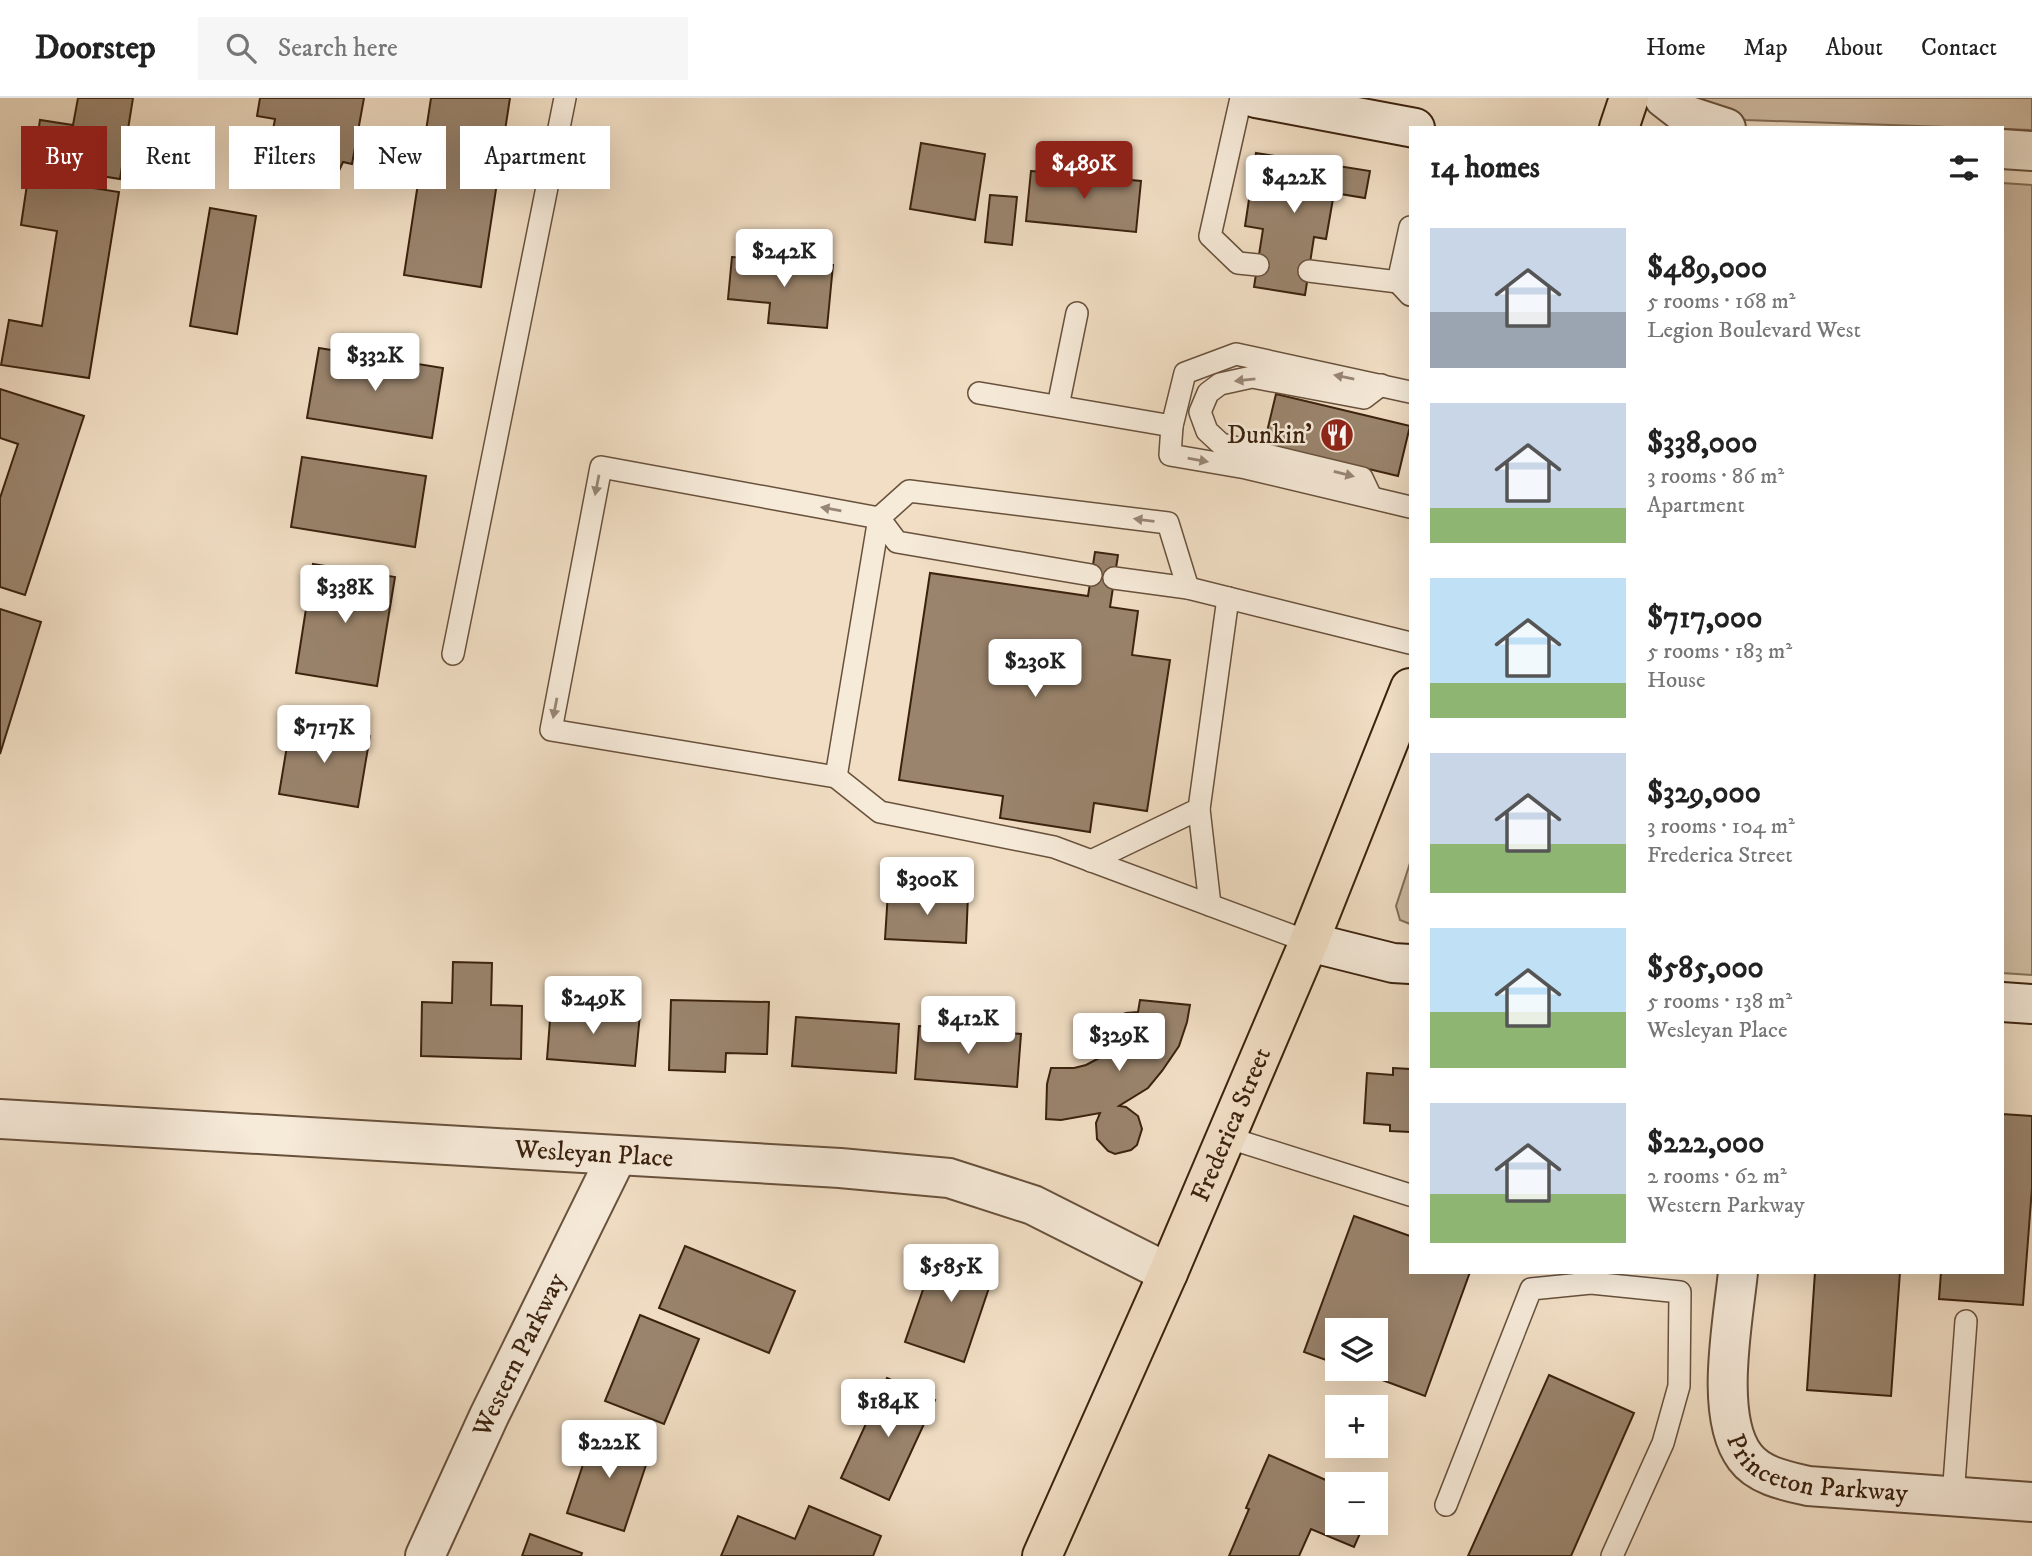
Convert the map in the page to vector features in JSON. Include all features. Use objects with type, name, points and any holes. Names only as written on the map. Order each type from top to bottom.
[{"type":"main road","points":[[1620,126],[1629,98]]},
{"type":"main road","name":"Frederica Street","points":[[1042,1556],[1168,1273],[1309,942],[1409,691]]},
{"type":"street","points":[[1256,98],[1362,108],[1410,126]]},
{"type":"street","points":[[1664,98],[1686,115],[1720,126]]},
{"type":"street","points":[[2004,149],[2032,151]]},
{"type":"street","points":[[1309,942],[1393,963],[1409,964]]},
{"type":"street","points":[[2004,1002],[2032,1004]]},
{"type":"street","name":"Wesleyan Place","points":[[0,1119],[840,1168],[949,1178],[1033,1205],[1168,1273]]},
{"type":"street","name":"Western Parkway","points":[[425,1556],[488,1416],[617,1156]]},
{"type":"street","name":"Princeton Parkway","points":[[1738,1274],[1727,1391],[1731,1430],[1746,1459],[1772,1477],[1808,1486],[2032,1502]]},
{"type":"lane","points":[[453,653],[565,98]]},
{"type":"lane","points":[[1241,98],[1210,236],[1238,263],[1258,265]]},
{"type":"lane","points":[[1309,271],[1404,289],[1409,237]]},
{"type":"lane","points":[[1058,406],[1077,313]]},
{"type":"lane","points":[[1409,392],[1237,354],[1185,373],[1172,426],[1170,455],[1246,468],[1409,507]]},
{"type":"lane","points":[[1371,497],[1362,478],[1221,444],[1207,431],[1200,412],[1208,393],[1220,384],[1252,377],[1364,398],[1381,385]]},
{"type":"lane","points":[[979,393],[1172,426]]},
{"type":"lane","points":[[1091,575],[897,542],[879,518],[600,467],[551,730],[836,777],[880,811],[1054,847],[1309,942]]},
{"type":"lane","points":[[836,777],[879,518],[909,491],[1168,523],[1188,588]]},
{"type":"lane","points":[[1114,578],[1188,588],[1409,643]]},
{"type":"lane","points":[[1210,905],[1199,809],[1228,598]]},
{"type":"lane","points":[[1091,861],[1199,809]]},
{"type":"lane","points":[[1226,1137],[1409,1195]]},
{"type":"lane","points":[[1446,1505],[1531,1289],[1591,1283],[1680,1292],[1679,1386],[1663,1443],[1612,1556]]},
{"type":"lane","points":[[1953,1497],[1966,1321]]},
{"type":"shaded area","points":[[1696,98],[2032,98],[2032,130],[2004,129],[2004,126],[1746,120],[1718,114]]},
{"type":"shaded area","points":[[2004,183],[2032,185],[2032,975],[2004,973]]},
{"type":"shaded area","points":[[1409,866],[1409,924],[1400,920],[1396,906]]},
{"type":"building","points":[[78,98],[133,98],[129,126],[121,126],[120,179],[107,177],[107,126],[39,126],[40,120],[73,125]]},
{"type":"building","points":[[260,98],[364,98],[359,126],[354,126],[352,164],[343,162],[340,169],[340,126],[274,126],[275,119],[257,116]]},
{"type":"building","points":[[431,98],[510,98],[506,126],[460,126],[460,189],[496,189],[481,287],[404,275],[417,189],[446,189],[446,126],[427,126]]},
{"type":"building","points":[[921,143],[985,154],[975,220],[910,209]]},
{"type":"building","points":[[1256,153],[1370,171],[1365,198],[1334,193],[1326,239],[1314,237],[1305,295],[1254,287],[1263,229],[1245,226]]},
{"type":"building","points":[[1031,171],[1141,181],[1136,232],[1026,221]]},
{"type":"building","points":[[26,189],[100,189],[119,192],[89,378],[1,365],[9,320],[42,326],[57,231],[21,225]]},
{"type":"building","points":[[990,195],[1017,197],[1012,245],[985,242]]},
{"type":"building","points":[[210,208],[256,216],[237,334],[190,326]]},
{"type":"building","points":[[732,257],[833,265],[827,328],[768,323],[770,303],[728,299]]},
{"type":"building","points":[[319,348],[443,368],[432,438],[307,418]]},
{"type":"building","points":[[0,389],[84,416],[25,595],[0,587],[0,498],[18,444],[0,438]]},
{"type":"building","name":"Dunkin'","points":[[1276,394],[1409,426],[1398,476],[1264,444]]},
{"type":"building","points":[[302,457],[426,476],[415,547],[291,527]]},
{"type":"building","points":[[1095,552],[1118,555],[1110,607],[1138,611],[1132,655],[1170,660],[1147,811],[1094,803],[1090,832],[1000,818],[1003,796],[899,780],[930,573],[1088,596]]},
{"type":"building","points":[[313,564],[395,577],[377,686],[296,673]]},
{"type":"building","points":[[0,609],[41,622],[0,754]]},
{"type":"building","points":[[291,722],[370,736],[358,807],[279,794]]},
{"type":"building","points":[[888,892],[968,895],[966,943],[885,939]]},
{"type":"building","points":[[453,962],[492,963],[491,1005],[522,1006],[521,1059],[421,1056],[422,1002],[452,1003]]},
{"type":"building","points":[[671,1000],[769,1002],[767,1054],[726,1053],[725,1072],[669,1070]]},
{"type":"building","points":[[1140,1000],[1190,1005],[1179,1046],[1162,1071],[1148,1088],[1119,1106],[1126,1107],[1138,1116],[1142,1129],[1137,1145],[1131,1150],[1115,1154],[1108,1151],[1097,1139],[1096,1123],[1100,1113],[1061,1120],[1046,1119],[1047,1084],[1051,1068],[1086,1065],[1107,1054],[1105,1035],[1111,1023],[1116,1017],[1138,1012]]},
{"type":"building","points":[[551,1007],[640,1014],[635,1066],[547,1059]]},
{"type":"building","points":[[796,1017],[899,1024],[896,1073],[792,1066]]},
{"type":"building","points":[[919,1026],[1021,1034],[1017,1087],[915,1079]]},
{"type":"building","points":[[1393,1068],[1409,1069],[1409,1132],[1390,1131],[1390,1125],[1364,1123],[1367,1073],[1393,1075]]},
{"type":"building","points":[[2004,1114],[2032,1116],[2032,1188],[2023,1305],[1939,1299],[1941,1274],[2004,1274]]},
{"type":"building","points":[[1354,1216],[1409,1236],[1409,1274],[1469,1274],[1425,1396],[1385,1381],[1388,1381],[1388,1318],[1325,1318],[1325,1360],[1304,1352]]},
{"type":"building","points":[[685,1246],[795,1291],[769,1353],[659,1308]]},
{"type":"building","points":[[938,1246],[996,1267],[964,1362],[905,1342]]},
{"type":"building","points":[[1815,1274],[1900,1274],[1891,1396],[1807,1390]]},
{"type":"building","points":[[640,1315],[699,1339],[664,1424],[605,1401]]},
{"type":"building","points":[[1549,1375],[1634,1413],[1571,1556],[1468,1556]]},
{"type":"building","points":[[887,1378],[935,1400],[889,1500],[841,1478]]},
{"type":"building","points":[[595,1428],[652,1447],[624,1531],[567,1513]]},
{"type":"building","points":[[1269,1455],[1325,1480],[1325,1535],[1311,1529],[1299,1556],[1229,1556],[1249,1509],[1246,1508]]},
{"type":"building","points":[[809,1506],[881,1536],[873,1556],[721,1556],[738,1516],[795,1539]]},
{"type":"building","points":[[530,1534],[582,1553],[581,1556],[522,1556]]},
{"type":"building","points":[[1325,1535],[1359,1535],[1354,1547]]},
{"type":"place","name":"Dunkin'","points":[[1337,435]]}]
